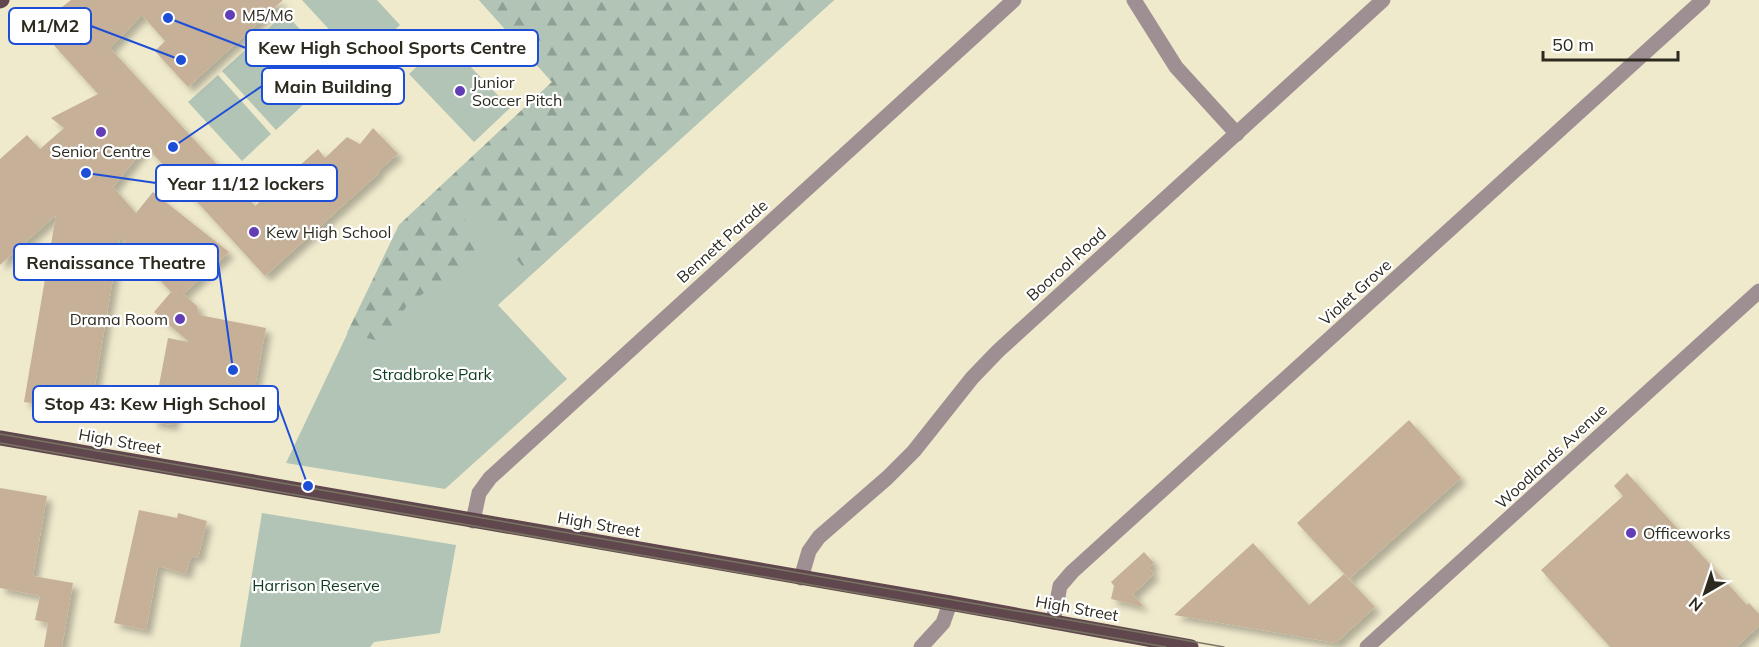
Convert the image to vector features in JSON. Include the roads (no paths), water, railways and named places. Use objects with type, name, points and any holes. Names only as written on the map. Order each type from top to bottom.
[{"type":"main road","name":"High Street","points":[[0,438],[1191,647]]},
{"type":"street","name":"Bennett Parade","points":[[473,521],[479,493],[490,478],[1014,0]]},
{"type":"street","points":[[1134,0],[1176,67],[1237,134]]},
{"type":"street","name":"Boorool Road","points":[[801,578],[809,551],[819,537],[887,478],[914,451],[972,378],[998,351],[1383,0]]},
{"type":"street","name":"Violet Grove","points":[[1053,622],[1060,586],[1072,572],[1703,0]]},
{"type":"street","name":"Woodlands Avenue","points":[[1367,647],[1759,291]]},
{"type":"street","points":[[921,647],[943,623],[950,603]]},
{"type":"tram line","points":[[0,434],[1224,647]]},
{"type":"tram line","points":[[0,443],[1166,647]]},
{"type":"place","name":"M5/M6","points":[[230,15]]},
{"type":"place","name":"Kew High School Sports Centre","points":[[168,18]]},
{"type":"place","name":"M1/M2","points":[[181,60]]},
{"type":"place","name":"Junior Soccer Pitch","points":[[460,91]]},
{"type":"place","name":"Senior Centre","points":[[101,132]]},
{"type":"place","name":"Main Building","points":[[173,147]]},
{"type":"place","name":"Year 11/12 lockers","points":[[86,173]]},
{"type":"place","name":"Kew High School","points":[[254,232]]},
{"type":"place","name":"Drama Room","points":[[180,319]]},
{"type":"place","name":"Renaissance Theatre","points":[[233,370]]},
{"type":"place","name":"Stop 43: Kew High School","points":[[308,486]]},
{"type":"place","name":"Officeworks","points":[[1631,533]]},
{"type":"park label","name":"Stradbroke Park","points":[[432,374]]},
{"type":"park label","name":"Harrison Reserve","points":[[316,585]]}]
